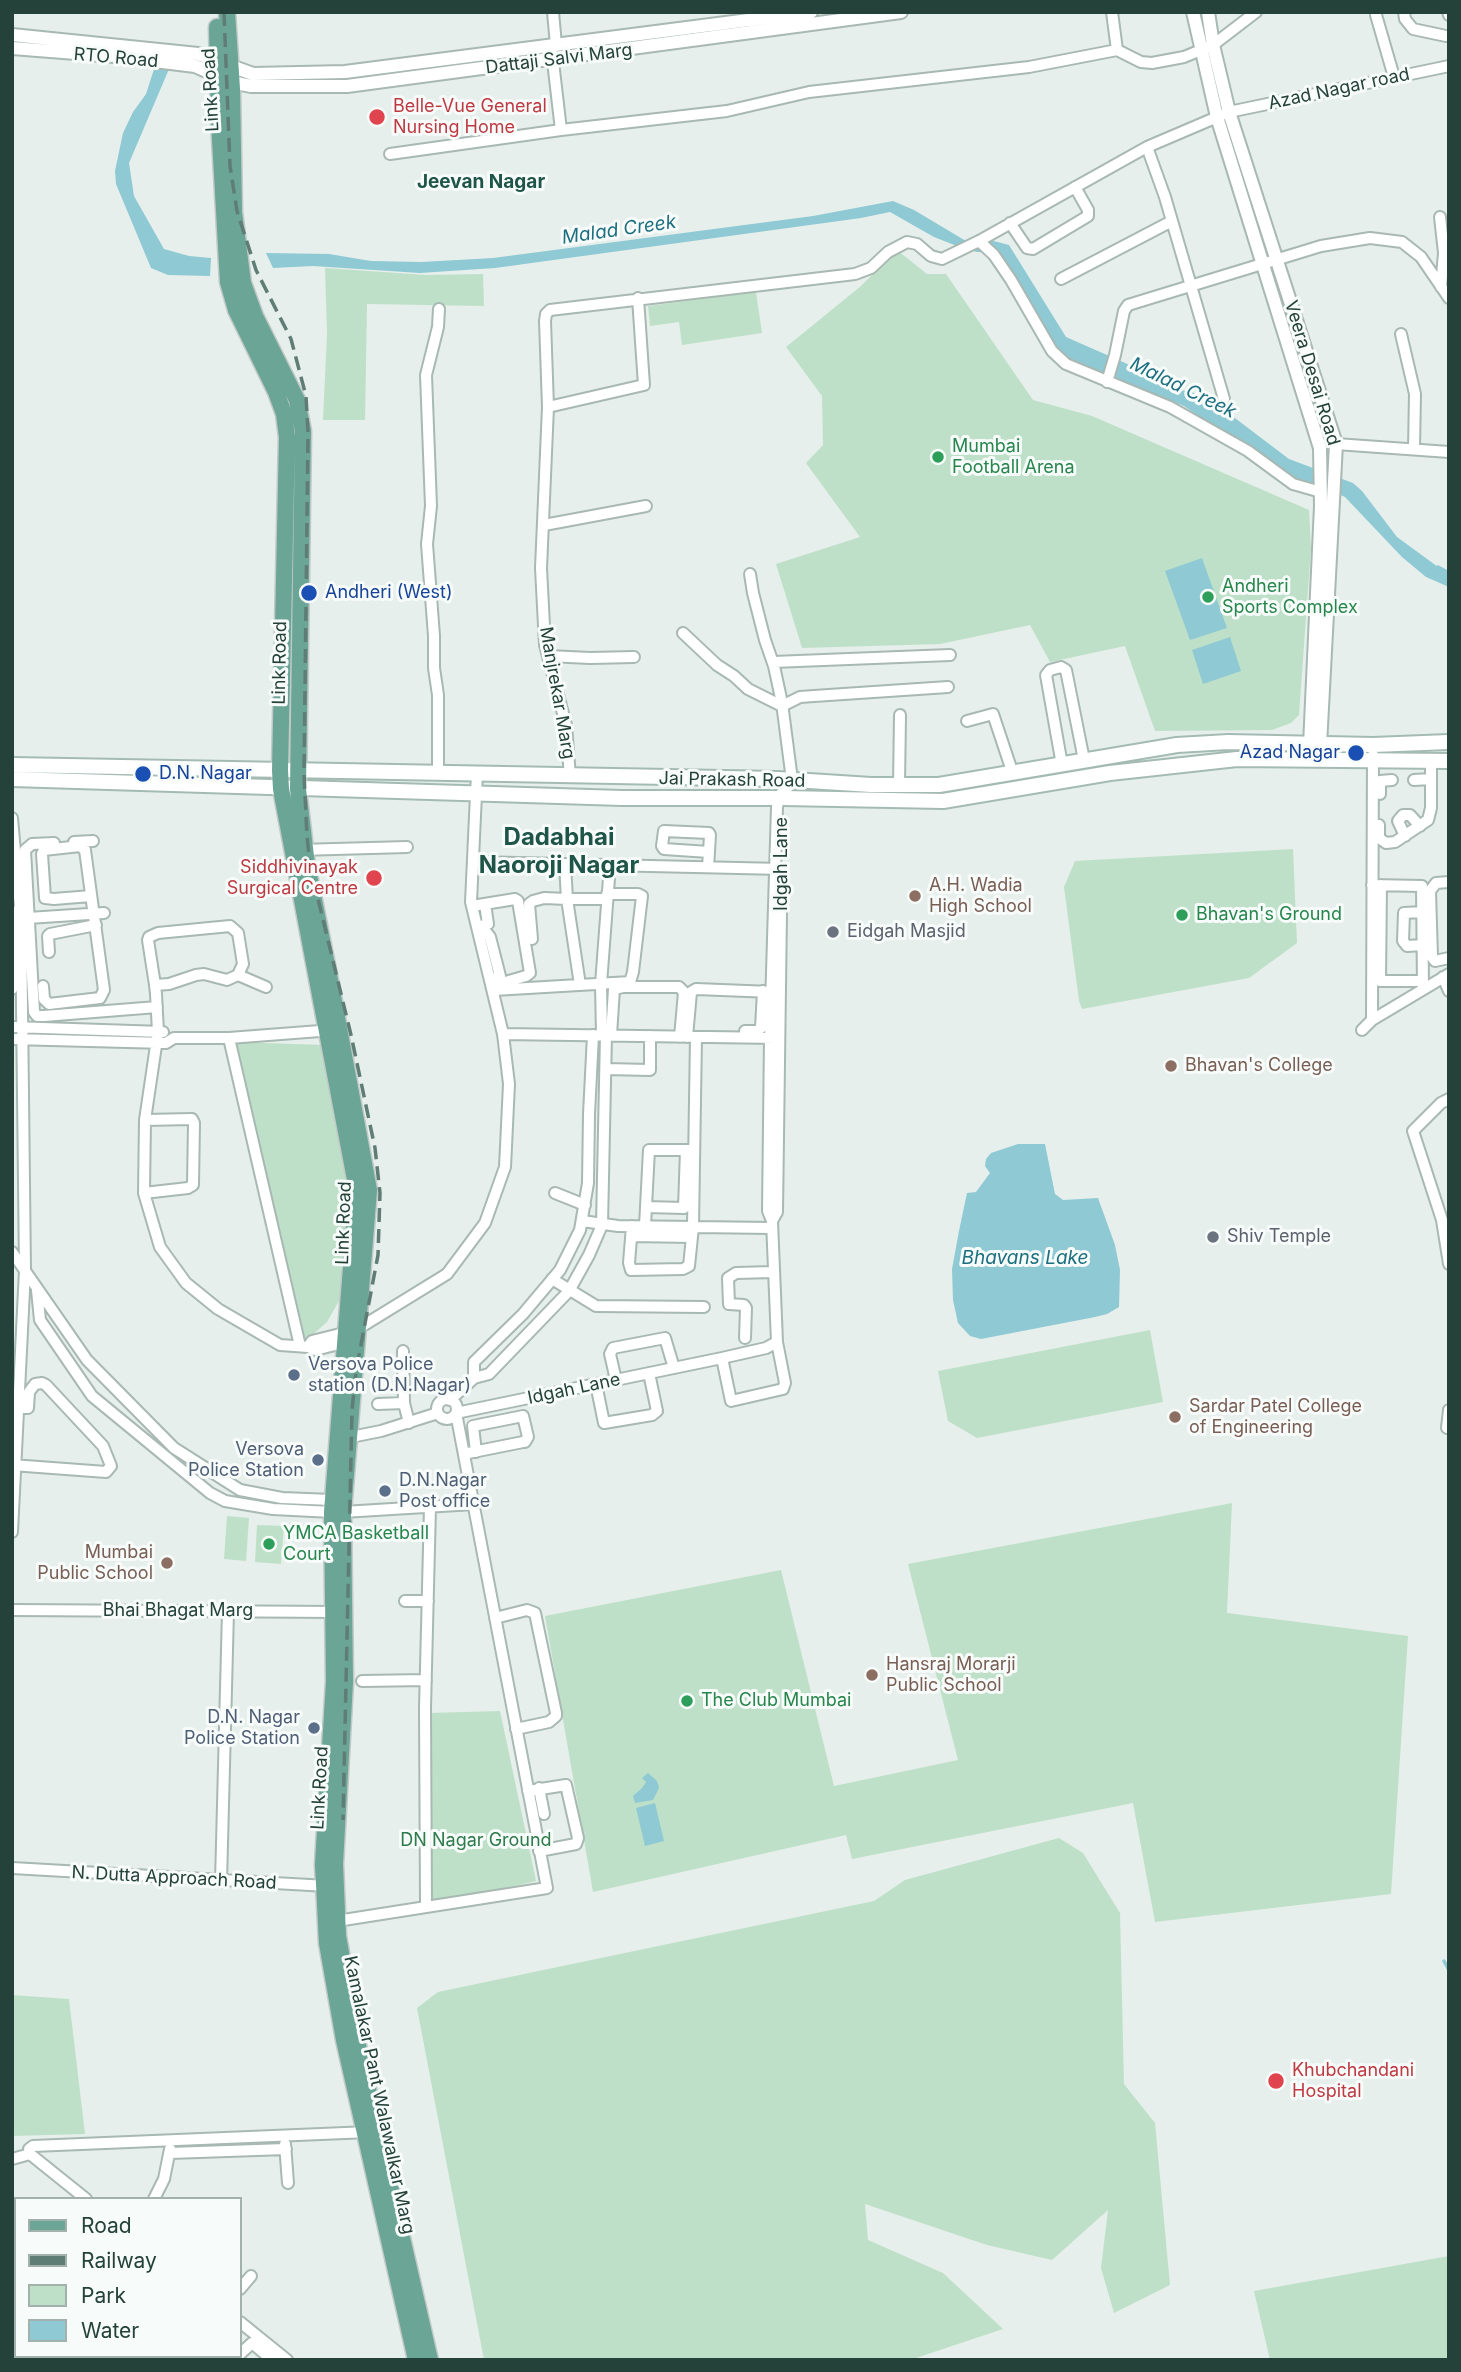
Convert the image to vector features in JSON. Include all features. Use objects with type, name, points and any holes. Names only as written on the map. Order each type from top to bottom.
[{"type":"main road","name":"Link Road","points":[[216,12],[224,71],[234,212],[243,284],[255,316],[297,400],[303,430],[297,770],[290,789]]},
{"type":"main road","name":"Link Road","points":[[227,12],[224,71],[228,282],[236,310],[276,392],[284,414],[287,437],[280,770],[290,789],[333,1030],[369,1190],[350,1336]]},
{"type":"main road","name":"Jai Prakash Road","points":[[12,765],[950,785],[1177,745],[1373,745],[1449,741]]},
{"type":"main road","name":"Jai Prakash Road","points":[[12,779],[622,798],[943,801],[1110,773],[1237,759],[1449,761]]},
{"type":"main road","name":"Kamalakar Pant Walawalkar Marg","points":[[350,1336],[336,1508],[339,1612],[334,1681],[329,1886],[344,2040],[373,2132],[416,2360]]},
{"type":"main road","points":[[329,1886],[337,1921],[337,1967]]},
{"type":"main road","points":[[373,2132],[430,2360]]},
{"type":"street","points":[[553,12],[553,60],[561,130]]},
{"type":"street","name":"Dattaji Salvi Marg","points":[[224,71],[253,74],[345,72],[811,12]]},
{"type":"street","name":"Dattaji Salvi Marg","points":[[224,71],[251,86],[347,86],[901,12]]},
{"type":"street","points":[[1112,12],[1117,50]]},
{"type":"street","points":[[1193,12],[1200,51],[1223,114],[1263,263],[1320,448],[1315,745]]},
{"type":"street","name":"Veera Desai Road","points":[[1208,12],[1223,114],[1277,259],[1336,444],[1335,501],[1315,745]]},
{"type":"street","points":[[390,153],[727,111],[809,92],[1029,67],[1117,50],[1141,62],[1152,63],[1184,57],[1213,45],[1256,12]]},
{"type":"street","points":[[1404,12],[1405,19],[1413,29],[1448,36]]},
{"type":"street","points":[[1376,16],[1394,77]]},
{"type":"street","name":"RTO Road","points":[[12,35],[198,54],[224,71]]},
{"type":"street","name":"RTO Road","points":[[12,48],[114,56],[224,71]]},
{"type":"street","name":"Azad Nagar road","points":[[638,298],[855,274],[871,268],[888,251],[907,242],[917,244],[931,256],[942,259],[979,242],[1147,147],[1223,114],[1449,66]]},
{"type":"street","points":[[1147,147],[1172,221],[1224,399]]},
{"type":"street","points":[[1010,223],[1027,248],[1033,248],[1088,216],[1088,210],[1075,187]]},
{"type":"street","points":[[1440,217],[1444,253],[1441,287]]},
{"type":"street","points":[[1061,279],[1172,221]]},
{"type":"street","points":[[1105,378],[1128,305],[1321,246],[1361,239],[1402,242],[1421,257],[1449,298]]},
{"type":"street","points":[[979,242],[994,256],[1052,351],[1066,364],[1105,378],[1182,413],[1248,451],[1293,484],[1321,489]]},
{"type":"street","points":[[548,407],[643,386],[638,298]]},
{"type":"street","name":"Manjrekar Marg","points":[[570,777],[566,724],[548,656],[541,568],[548,407],[546,314],[558,308],[638,298]]},
{"type":"street","points":[[438,773],[438,695],[427,544],[431,506],[426,375],[438,327],[439,309]]},
{"type":"street","points":[[1401,334],[1415,394],[1414,449]]},
{"type":"street","points":[[1336,444],[1449,452]]},
{"type":"street","points":[[544,525],[646,506]]},
{"type":"street","points":[[750,573],[752,593],[773,662],[782,706],[792,780],[779,800]]},
{"type":"street","points":[[683,633],[717,666],[748,689],[782,706]]},
{"type":"street","points":[[773,662],[950,655]]},
{"type":"street","points":[[548,656],[634,657]]},
{"type":"street","points":[[1062,765],[1046,676],[1050,670],[1061,667],[1068,675],[1084,760]]},
{"type":"street","points":[[782,706],[814,696],[948,687]]},
{"type":"street","points":[[967,721],[993,714],[1013,774]]},
{"type":"street","points":[[899,785],[900,715]]},
{"type":"street","points":[[1058,742],[1080,738]]},
{"type":"street","points":[[1373,745],[1379,838],[1386,843],[1395,842],[1428,820],[1431,761]]},
{"type":"street","points":[[155,985],[204,974],[227,980],[238,975],[243,964],[238,933],[232,927],[158,933],[148,940],[155,985],[157,1037],[145,1120],[144,1193],[160,1247],[186,1283],[218,1309],[280,1345],[315,1350],[350,1336],[447,1274],[485,1223],[505,1167],[509,1084],[503,1034],[493,985],[492,962],[488,947],[477,927],[472,906],[477,773]]},
{"type":"street","points":[[1414,780],[1431,779]]},
{"type":"street","points":[[1372,1020],[1375,981],[1377,794],[1380,781],[1392,780]]},
{"type":"street","name":"Idgah Lane","points":[[776,1038],[766,1021],[772,986],[779,869],[776,807],[779,800]]},
{"type":"street","points":[[1405,836],[1398,821],[1403,815],[1410,815],[1420,827]]},
{"type":"street","points":[[12,818],[19,917],[33,1006],[37,1016],[157,1007]]},
{"type":"street","points":[[12,989],[25,850],[32,844],[93,841]]},
{"type":"street","points":[[299,850],[407,847]]},
{"type":"street","points":[[43,986],[44,999],[48,1004],[95,999],[104,995],[98,918],[91,896],[83,848],[44,850],[45,898],[91,896]]},
{"type":"street","points":[[708,867],[709,852]]},
{"type":"street","points":[[474,862],[779,869]]},
{"type":"street","points":[[565,864],[567,899],[580,985]]},
{"type":"street","points":[[456,1413],[449,1419],[442,1418],[438,1413],[439,1403],[450,1400],[474,1378],[489,1374],[569,1291],[602,1225],[606,1074],[601,984],[610,865]]},
{"type":"street","points":[[1449,882],[1436,883],[1430,891],[1432,957],[1435,961],[1449,958]]},
{"type":"street","points":[[1377,885],[1422,886],[1423,985]]},
{"type":"street","points":[[493,985],[537,987],[630,982],[642,896],[544,898],[529,904],[537,987]]},
{"type":"street","points":[[472,906],[486,909],[515,899],[518,901],[531,971],[526,976],[493,985]]},
{"type":"street","points":[[477,927],[486,909]]},
{"type":"street","points":[[1423,912],[1404,914],[1404,941],[1407,946],[1423,945]]},
{"type":"street","points":[[19,917],[98,918]]},
{"type":"street","points":[[12,1532],[18,1408],[17,1323],[25,1270],[17,1087],[19,917]]},
{"type":"street","points":[[48,952],[50,933],[98,918]]},
{"type":"street","points":[[238,975],[266,987]]},
{"type":"street","points":[[1362,1030],[1372,1020],[1423,985],[1446,976],[1449,991]]},
{"type":"street","points":[[1375,981],[1423,985]]},
{"type":"street","points":[[474,1378],[474,1362],[523,1314],[560,1270],[580,1230],[589,1183],[591,1079],[614,989],[623,986],[679,987],[684,992],[690,1033]]},
{"type":"street","points":[[632,1231],[629,1263],[631,1270],[687,1268],[692,1232],[689,1150],[691,992],[696,989],[772,986]]},
{"type":"street","name":"Idgah Lane","points":[[456,1413],[650,1377],[674,1368],[766,1348],[777,1342],[772,1224],[777,1212],[774,1166],[776,1038],[772,986]]},
{"type":"street","points":[[743,1031],[757,1031],[766,1021]]},
{"type":"street","points":[[17,1033],[157,1037],[166,1043],[174,1038],[229,1038],[333,1030]]},
{"type":"street","points":[[503,1034],[650,1036],[690,1033],[776,1038]]},
{"type":"street","points":[[591,1079],[606,1074],[650,1070],[650,1036]]},
{"type":"street","points":[[229,1038],[304,1347]]},
{"type":"street","points":[[228,1094],[241,1090]]},
{"type":"street","points":[[1449,1099],[1441,1103],[1413,1131],[1442,1220],[1449,1264]]},
{"type":"street","points":[[589,1114],[606,1114]]},
{"type":"street","points":[[144,1193],[188,1188],[193,1185],[194,1135],[192,1119],[145,1120]]},
{"type":"street","points":[[645,1226],[649,1150],[689,1150]]},
{"type":"street","points":[[646,1207],[684,1208],[689,1150]]},
{"type":"street","points":[[555,1193],[585,1205]]},
{"type":"street","points":[[582,1221],[632,1231],[692,1232],[772,1224]]},
{"type":"street","points":[[632,1231],[645,1226],[692,1232]]},
{"type":"street","points":[[12,1252],[87,1360],[174,1448],[240,1490],[336,1508]]},
{"type":"street","points":[[746,1338],[746,1308],[729,1304],[728,1278],[736,1273],[774,1272]]},
{"type":"street","points":[[552,1279],[596,1306],[704,1307]]},
{"type":"street","points":[[37,1288],[40,1320],[92,1396],[210,1493],[225,1501],[273,1509],[474,1504]]},
{"type":"street","points":[[616,1384],[610,1354],[613,1348],[665,1338],[674,1368]]},
{"type":"street","points":[[722,1358],[731,1401],[783,1389],[785,1383],[777,1342]]},
{"type":"street","points":[[403,1351],[404,1403],[409,1423]]},
{"type":"street","points":[[597,1387],[606,1424],[652,1415],[657,1411],[650,1377],[634,1384]]},
{"type":"street","points":[[14,1465],[106,1472],[111,1466],[103,1446],[46,1385],[35,1384],[29,1392],[28,1408],[18,1408]]},
{"type":"street","points":[[337,1921],[547,1888],[534,1794],[516,1729],[456,1407],[450,1400]]},
{"type":"street","points":[[378,1404],[404,1403]]},
{"type":"street","points":[[1447,1428],[1449,1410]]},
{"type":"street","points":[[342,1439],[381,1431],[438,1413]]},
{"type":"street","points":[[464,1454],[476,1452],[527,1440],[523,1416],[472,1426],[476,1452]]},
{"type":"street","points":[[426,1907],[426,1680],[430,1507]]},
{"type":"street","points":[[405,1601],[428,1601]]},
{"type":"street","name":"Bhai Bhagat Marg","points":[[12,1610],[339,1612]]},
{"type":"street","points":[[495,1618],[527,1610],[535,1613],[556,1713],[549,1722],[516,1729]]},
{"type":"street","points":[[221,1882],[228,1611]]},
{"type":"street","points":[[362,1681],[426,1680]]},
{"type":"street","points":[[534,1794],[566,1785],[578,1838],[576,1844],[540,1851]]},
{"type":"street","points":[[534,1794],[544,1814]]},
{"type":"street","name":"N. Dutta Approach Road","points":[[12,1868],[221,1882],[329,1886]]},
{"type":"street","points":[[84,2197],[30,2154],[29,2149],[33,2146],[184,2138],[373,2132]]},
{"type":"street","points":[[285,2135],[288,2183]]},
{"type":"street","points":[[184,2138],[185,2152]]},
{"type":"street","points":[[155,2197],[164,2179],[170,2139]]},
{"type":"street","points":[[170,2153],[286,2149]]},
{"type":"street","points":[[12,2159],[30,2154]]},
{"type":"street","points":[[242,2287],[251,2276]]},
{"type":"street","points":[[242,2324],[285,2359]]},
{"type":"street","points":[[242,2352],[252,2343],[272,2360]]},
{"type":"street","points":[[190,2360],[200,2360]]},
{"type":"green space","points":[[897,250],[927,274],[946,274],[1033,400],[1092,416],[1309,510],[1311,548],[1299,715],[1291,723],[1272,730],[1155,731],[1125,646],[1050,662],[1030,625],[940,644],[802,648],[776,564],[860,537],[806,463],[823,445],[822,396],[786,347],[861,286]]},
{"type":"green space","points":[[325,268],[426,275],[483,274],[484,306],[367,304],[365,420],[323,420],[327,334]]},
{"type":"green space","points":[[756,292],[762,333],[682,345],[679,322],[650,326],[648,306]]},
{"type":"green space","name":"Bhavan's Ground","points":[[1293,849],[1297,943],[1249,978],[1082,1009],[1064,887],[1075,861]]},
{"type":"green space","points":[[233,1042],[325,1045],[352,1195],[339,1301],[327,1322],[308,1339],[304,1337]]},
{"type":"green space","points":[[1150,1330],[1163,1402],[977,1438],[948,1421],[938,1371]]},
{"type":"green space","points":[[1232,1503],[1227,1613],[1408,1636],[1391,1894],[1155,1922],[1133,1803],[852,1859],[846,1835],[593,1892],[545,1616],[781,1570],[834,1786],[958,1760],[908,1564]]},
{"type":"green space","points":[[227,1516],[249,1518],[246,1561],[224,1559]]},
{"type":"green space","name":"YMCA Basketball Court","points":[[257,1525],[284,1526],[281,1564],[255,1562]]},
{"type":"green space","name":"DN Nagar Ground","points":[[500,1711],[536,1881],[426,1907],[428,1713]]},
{"type":"green space","points":[[1059,1838],[1083,1853],[1120,1913],[1124,2084],[1155,2123],[1170,2285],[1114,2313],[1101,2268],[1108,2210],[1052,2260],[987,2245],[865,2204],[868,2240],[943,2273],[1003,2329],[910,2360],[484,2360],[417,2008],[438,1992],[874,1901],[905,1880]]},
{"type":"green space","points":[[12,1995],[69,1999],[85,2134],[12,2136]]},
{"type":"green space","points":[[1449,2256],[1449,2360],[1270,2360],[1254,2291]]},
{"type":"water","points":[[157,60],[172,62],[129,163],[134,196],[164,249],[189,256],[211,258],[210,276],[168,275],[151,268],[116,184],[115,171],[123,133],[146,94]]},
{"type":"water","points":[[893,201],[914,210],[971,244],[986,239],[1009,245],[1066,337],[1132,366],[1167,387],[1199,394],[1289,459],[1353,483],[1397,537],[1449,575],[1449,587],[1426,577],[1402,557],[1345,497],[1317,485],[1297,483],[1184,406],[1070,360],[1056,350],[997,253],[962,248],[934,237],[890,212],[495,268],[420,273],[313,266],[273,268],[266,253],[329,254],[371,261],[421,262],[493,258],[813,216]]},
{"type":"water","points":[[1202,558],[1227,628],[1190,640],[1165,571]]},
{"type":"water","points":[[1230,637],[1241,671],[1203,684],[1192,650]]},
{"type":"water","name":"Bhavans Lake","points":[[1018,1144],[1045,1144],[1055,1194],[1063,1200],[1098,1198],[1115,1245],[1120,1270],[1119,1307],[1095,1317],[981,1339],[970,1336],[958,1323],[953,1300],[952,1269],[959,1231],[967,1193],[976,1192],[990,1173],[985,1166],[986,1159],[991,1153]]},
{"type":"water","points":[[648,1773],[657,1781],[659,1788],[653,1800],[635,1803],[633,1796],[646,1782],[642,1778]]},
{"type":"water","points":[[655,1803],[664,1841],[645,1846],[636,1808]]},
{"type":"waterway","name":"Malad Creek","points":[[1438,567],[1449,573]]},
{"type":"waterway","points":[[1444,1961],[1449,1970]]},
{"type":"railway","points":[[224,12],[230,166],[237,211],[256,270],[291,339],[306,396],[308,433],[304,774],[307,836],[310,866],[375,1148],[380,1193],[378,1255],[356,1371],[352,1410],[343,1820]]},
{"type":"place","name":"Belle-Vue General Nursing Home","points":[[377,117]]},
{"type":"place","name":"Mumbai Football Arena","points":[[938,457]]},
{"type":"place","name":"Andheri (West)","points":[[309,593]]},
{"type":"place","name":"Andheri Sports Complex","points":[[1208,597]]},
{"type":"place","name":"Azad Nagar","points":[[1356,753]]},
{"type":"place","name":"D.N. Nagar","points":[[143,774]]},
{"type":"place","name":"Siddhivinayak Surgical Centre","points":[[374,878]]},
{"type":"place","name":"A.H. Wadia High School","points":[[915,896]]},
{"type":"place","name":"Bhavan's Ground","points":[[1182,915]]},
{"type":"place","name":"Eidgah Masjid","points":[[833,932]]},
{"type":"place","name":"Bhavan's College","points":[[1171,1066]]},
{"type":"place","name":"Shiv Temple","points":[[1213,1237]]},
{"type":"place","name":"Versova Police station (D.N.Nagar)","points":[[294,1375]]},
{"type":"place","name":"Sardar Patel College of Engineering","points":[[1175,1417]]},
{"type":"place","name":"Versova Police Station","points":[[318,1460]]},
{"type":"place","name":"D.N.Nagar Post office","points":[[385,1491]]},
{"type":"place","name":"YMCA Basketball Court","points":[[269,1544]]},
{"type":"place","name":"Mumbai Public School","points":[[167,1563]]},
{"type":"place","name":"Hansraj Morarji Public School","points":[[872,1675]]},
{"type":"place","name":"The Club Mumbai","points":[[687,1701]]},
{"type":"place","name":"D.N. Nagar Police Station","points":[[314,1728]]},
{"type":"place","name":"Khubchandani Hospital","points":[[1276,2081]]},
{"type":"district","name":"Jeevan Nagar","points":[[481,182]]},
{"type":"district","name":"Dadabhai Naoroji Nagar","points":[[559,852]]}]
